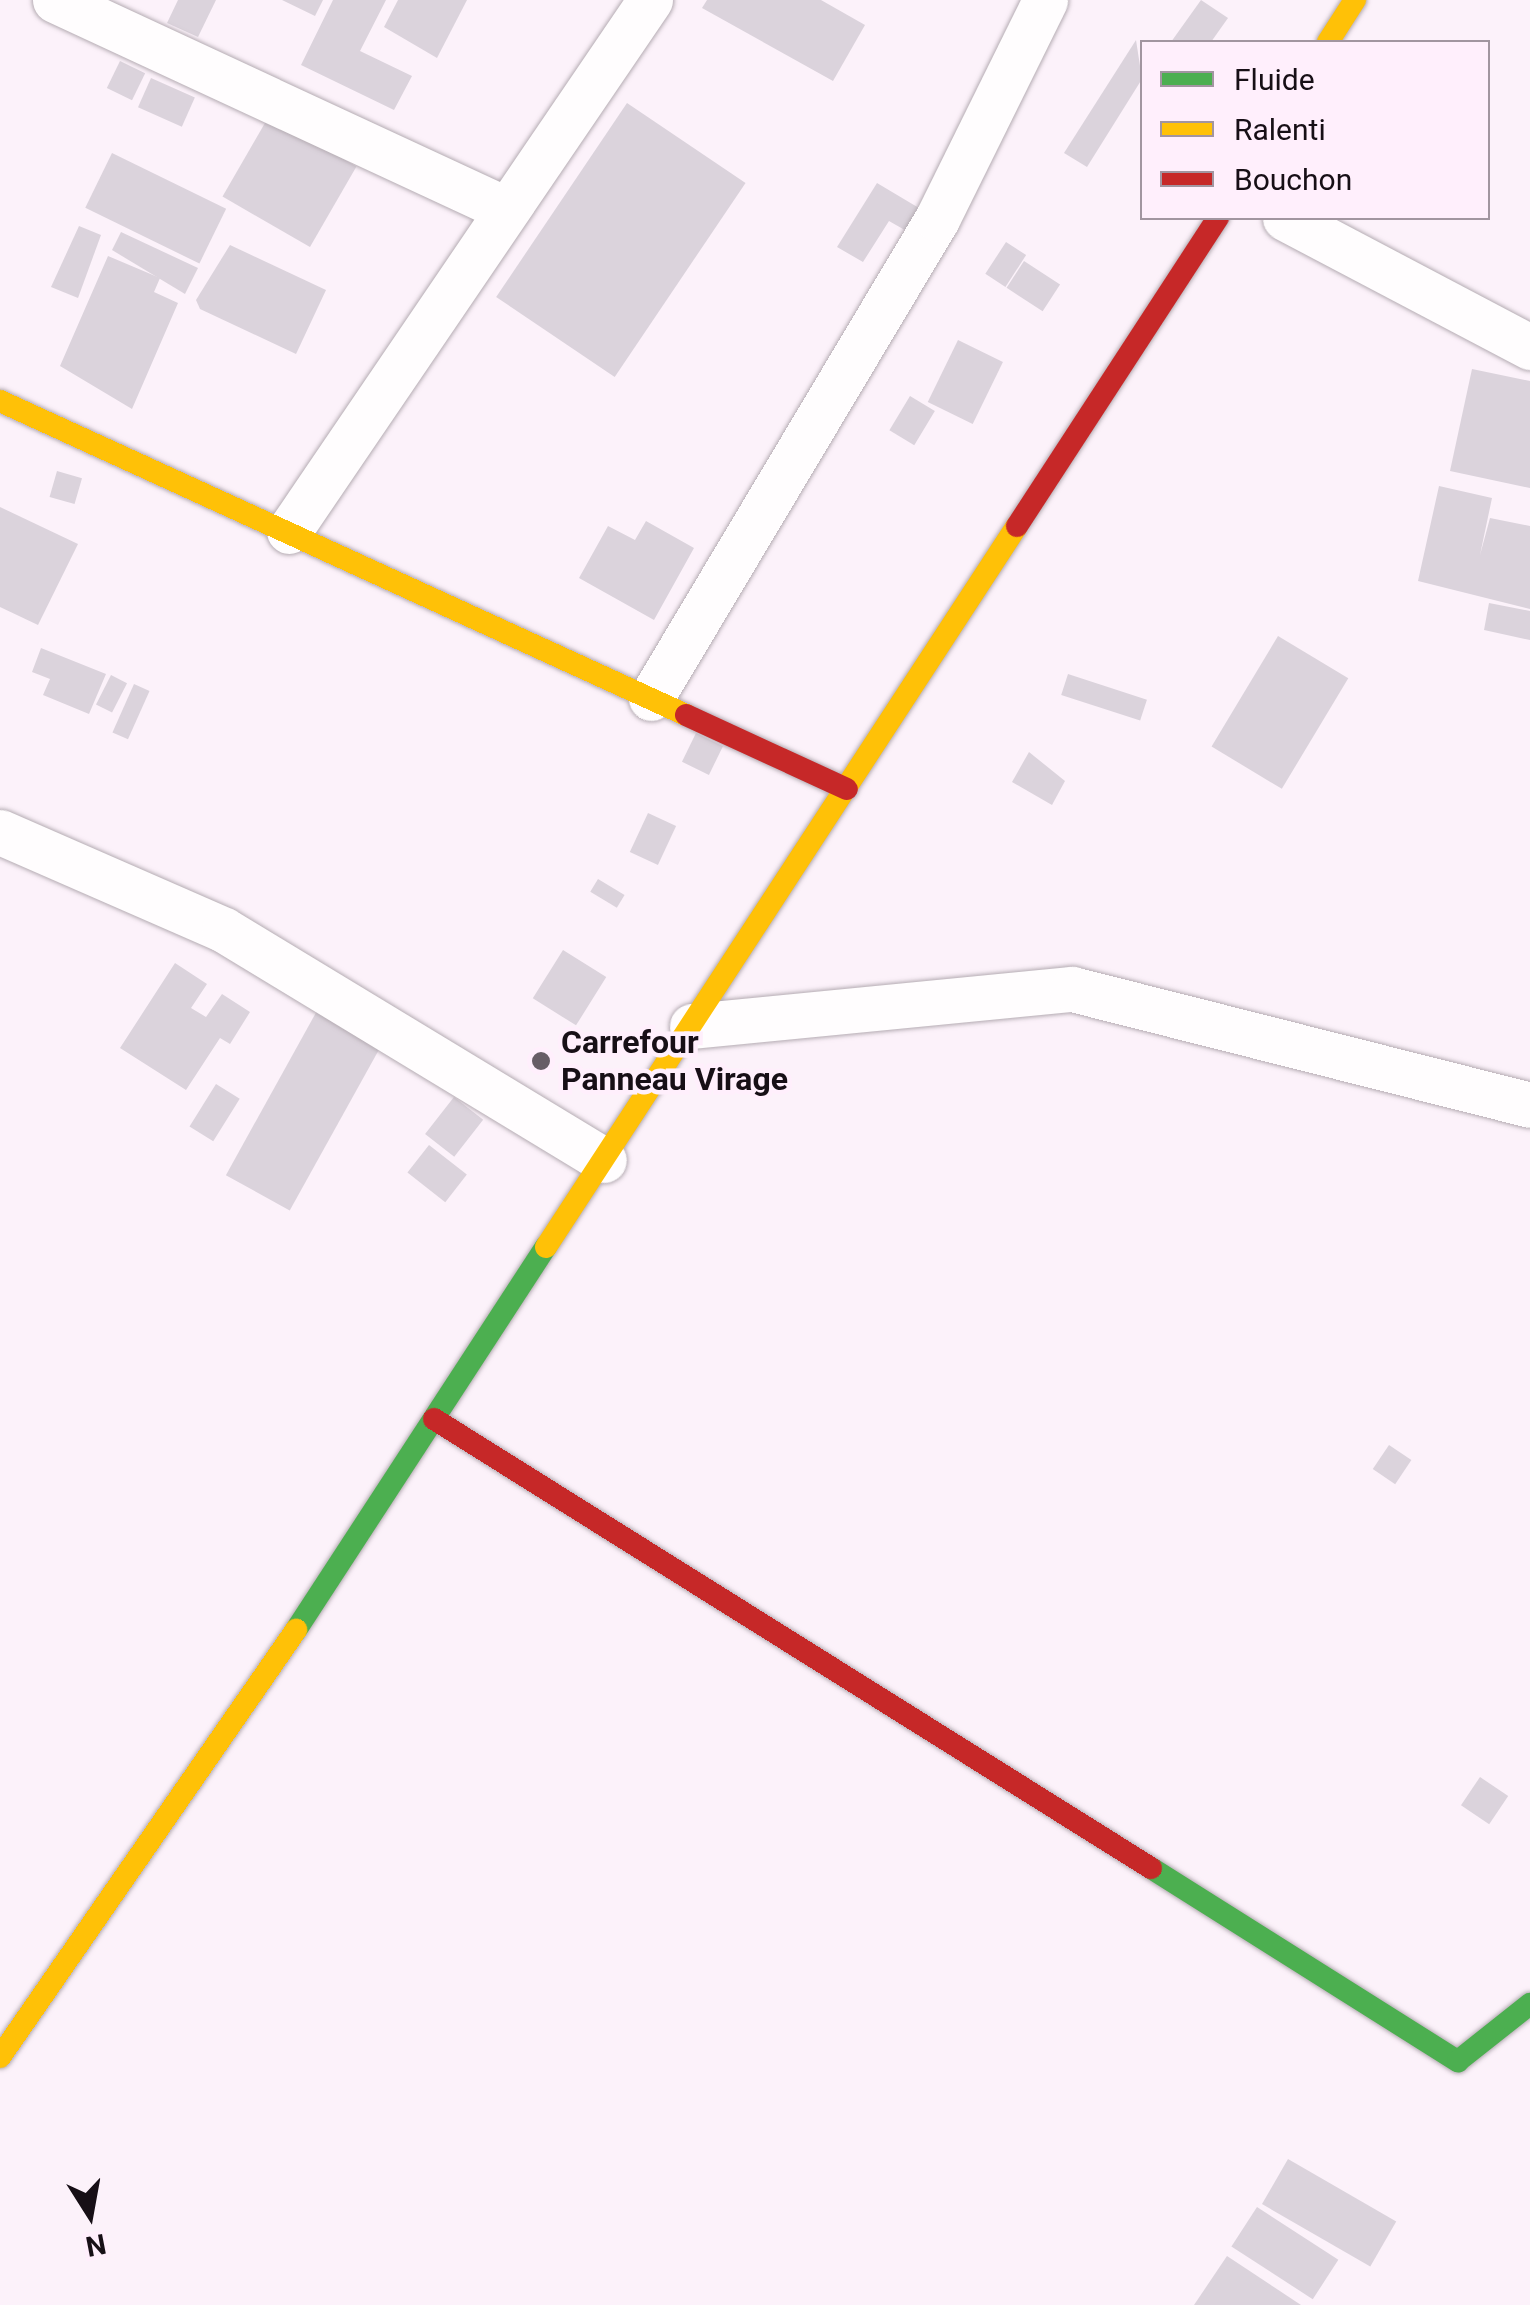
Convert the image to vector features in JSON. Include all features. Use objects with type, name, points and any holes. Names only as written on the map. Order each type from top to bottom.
[{"type":"street","points":[[55,0],[503,208]]},
{"type":"street","points":[[289,531],[503,208],[650,0]]},
{"type":"street","points":[[651,698],[937,218],[1045,0]]},
{"type":"street","points":[[1329,40],[1354,0]]},
{"type":"street","points":[[0,2057],[434,1419],[1217,220]]},
{"type":"street","points":[[1289,220],[1530,347]]},
{"type":"street","points":[[0,401],[846,789]]},
{"type":"street","points":[[0,832],[224,930],[604,1160]]},
{"type":"street","points":[[692,1026],[1072,989],[1530,1105]]},
{"type":"street","points":[[434,1419],[1458,2062],[1530,2004]]},
{"type":"building","points":[[178,0],[216,0],[198,37],[167,23]]},
{"type":"building","points":[[282,0],[323,0],[315,16]]},
{"type":"building","points":[[333,0],[386,0],[360,51],[412,76],[394,110],[301,65]]},
{"type":"building","points":[[398,0],[467,0],[437,58],[384,27]]},
{"type":"building","points":[[707,0],[821,0],[865,25],[833,81],[702,8]]},
{"type":"building","points":[[1201,0],[1228,18],[1212,40],[1172,40]]},
{"type":"building","points":[[1136,40],[1140,82],[1087,167],[1064,153]]},
{"type":"building","points":[[120,61],[145,73],[132,100],[107,88]]},
{"type":"building","points":[[151,78],[195,98],[182,127],[138,107]]},
{"type":"building","points":[[627,103],[746,183],[615,377],[496,297]]},
{"type":"building","points":[[269,116],[356,166],[310,247],[222,197]]},
{"type":"building","points":[[112,153],[226,209],[199,263],[85,208]]},
{"type":"building","points":[[877,183],[924,211],[910,233],[889,221],[863,262],[837,247]]},
{"type":"building","points":[[79,226],[101,235],[78,298],[51,287]]},
{"type":"building","points":[[121,232],[198,268],[185,294],[112,250]]},
{"type":"building","points":[[1006,242],[1026,255],[1005,287],[985,274]]},
{"type":"building","points":[[230,245],[326,290],[296,354],[200,309],[196,300]]},
{"type":"building","points":[[108,256],[160,278],[154,292],[178,303],[132,409],[60,366]]},
{"type":"building","points":[[1024,261],[1060,284],[1043,311],[1007,288]]},
{"type":"building","points":[[958,340],[1003,362],[973,424],[928,402]]},
{"type":"building","points":[[1472,369],[1530,381],[1530,488],[1450,471]]},
{"type":"building","points":[[910,396],[935,411],[914,445],[889,430]]},
{"type":"building","points":[[57,471],[82,478],[75,504],[50,497]]},
{"type":"building","points":[[1439,486],[1492,498],[1480,555],[1490,518],[1530,526],[1530,609],[1418,581]]},
{"type":"building","points":[[0,507],[78,544],[38,625],[0,607]]},
{"type":"building","points":[[646,521],[694,548],[654,620],[579,578],[608,526],[635,540]]},
{"type":"building","points":[[1489,603],[1530,611],[1530,640],[1484,630]]},
{"type":"building","points":[[1278,636],[1348,678],[1282,789],[1212,747]]},
{"type":"building","points":[[41,648],[106,674],[89,714],[43,695],[50,679],[32,672]]},
{"type":"building","points":[[1068,674],[1147,700],[1140,721],[1061,695]]},
{"type":"building","points":[[111,675],[127,683],[112,713],[96,704]]},
{"type":"building","points":[[134,684],[150,691],[128,739],[112,732]]},
{"type":"building","points":[[696,733],[723,746],[709,775],[682,762]]},
{"type":"building","points":[[1029,752],[1065,781],[1052,805],[1012,782]]},
{"type":"building","points":[[648,813],[676,826],[658,865],[630,852]]},
{"type":"building","points":[[598,879],[625,895],[617,908],[590,892]]},
{"type":"building","points":[[563,950],[606,977],[576,1025],[533,998]]},
{"type":"building","points":[[175,963],[207,984],[191,1008],[206,1017],[222,994],[250,1012],[230,1044],[220,1038],[186,1090],[120,1048]]},
{"type":"building","points":[[318,1009],[382,1044],[290,1211],[226,1175]]},
{"type":"building","points":[[216,1084],[240,1099],[213,1141],[190,1126]]},
{"type":"building","points":[[454,1097],[483,1120],[454,1157],[425,1134]]},
{"type":"building","points":[[429,1145],[467,1175],[445,1202],[407,1173]]},
{"type":"building","points":[[1389,1445],[1411,1460],[1395,1484],[1373,1469]]},
{"type":"building","points":[[1480,1777],[1508,1796],[1489,1824],[1461,1805]]},
{"type":"building","points":[[1288,2159],[1396,2222],[1370,2267],[1262,2204]]},
{"type":"building","points":[[1257,2207],[1338,2260],[1313,2299],[1231,2246]]},
{"type":"building","points":[[1227,2256],[1301,2305],[1194,2305]]},
{"type":"traffic: fast","points":[[296,1630],[546,1247]]},
{"type":"traffic: fast","points":[[1151,1868],[1458,2061],[1530,2004]]},
{"type":"traffic: slow","points":[[1329,40],[1355,0]]},
{"type":"traffic: slow","points":[[0,401],[686,715]]},
{"type":"traffic: slow","points":[[546,1247],[1017,526]]},
{"type":"traffic: slow","points":[[0,2057],[296,1630]]},
{"type":"traffic: jam","points":[[1017,526],[1217,220]]},
{"type":"traffic: jam","points":[[686,715],[847,789]]},
{"type":"traffic: jam","points":[[434,1419],[1151,1868]]},
{"type":"place","name":"Carrefour Panneau Virage","points":[[541,1061]]}]
